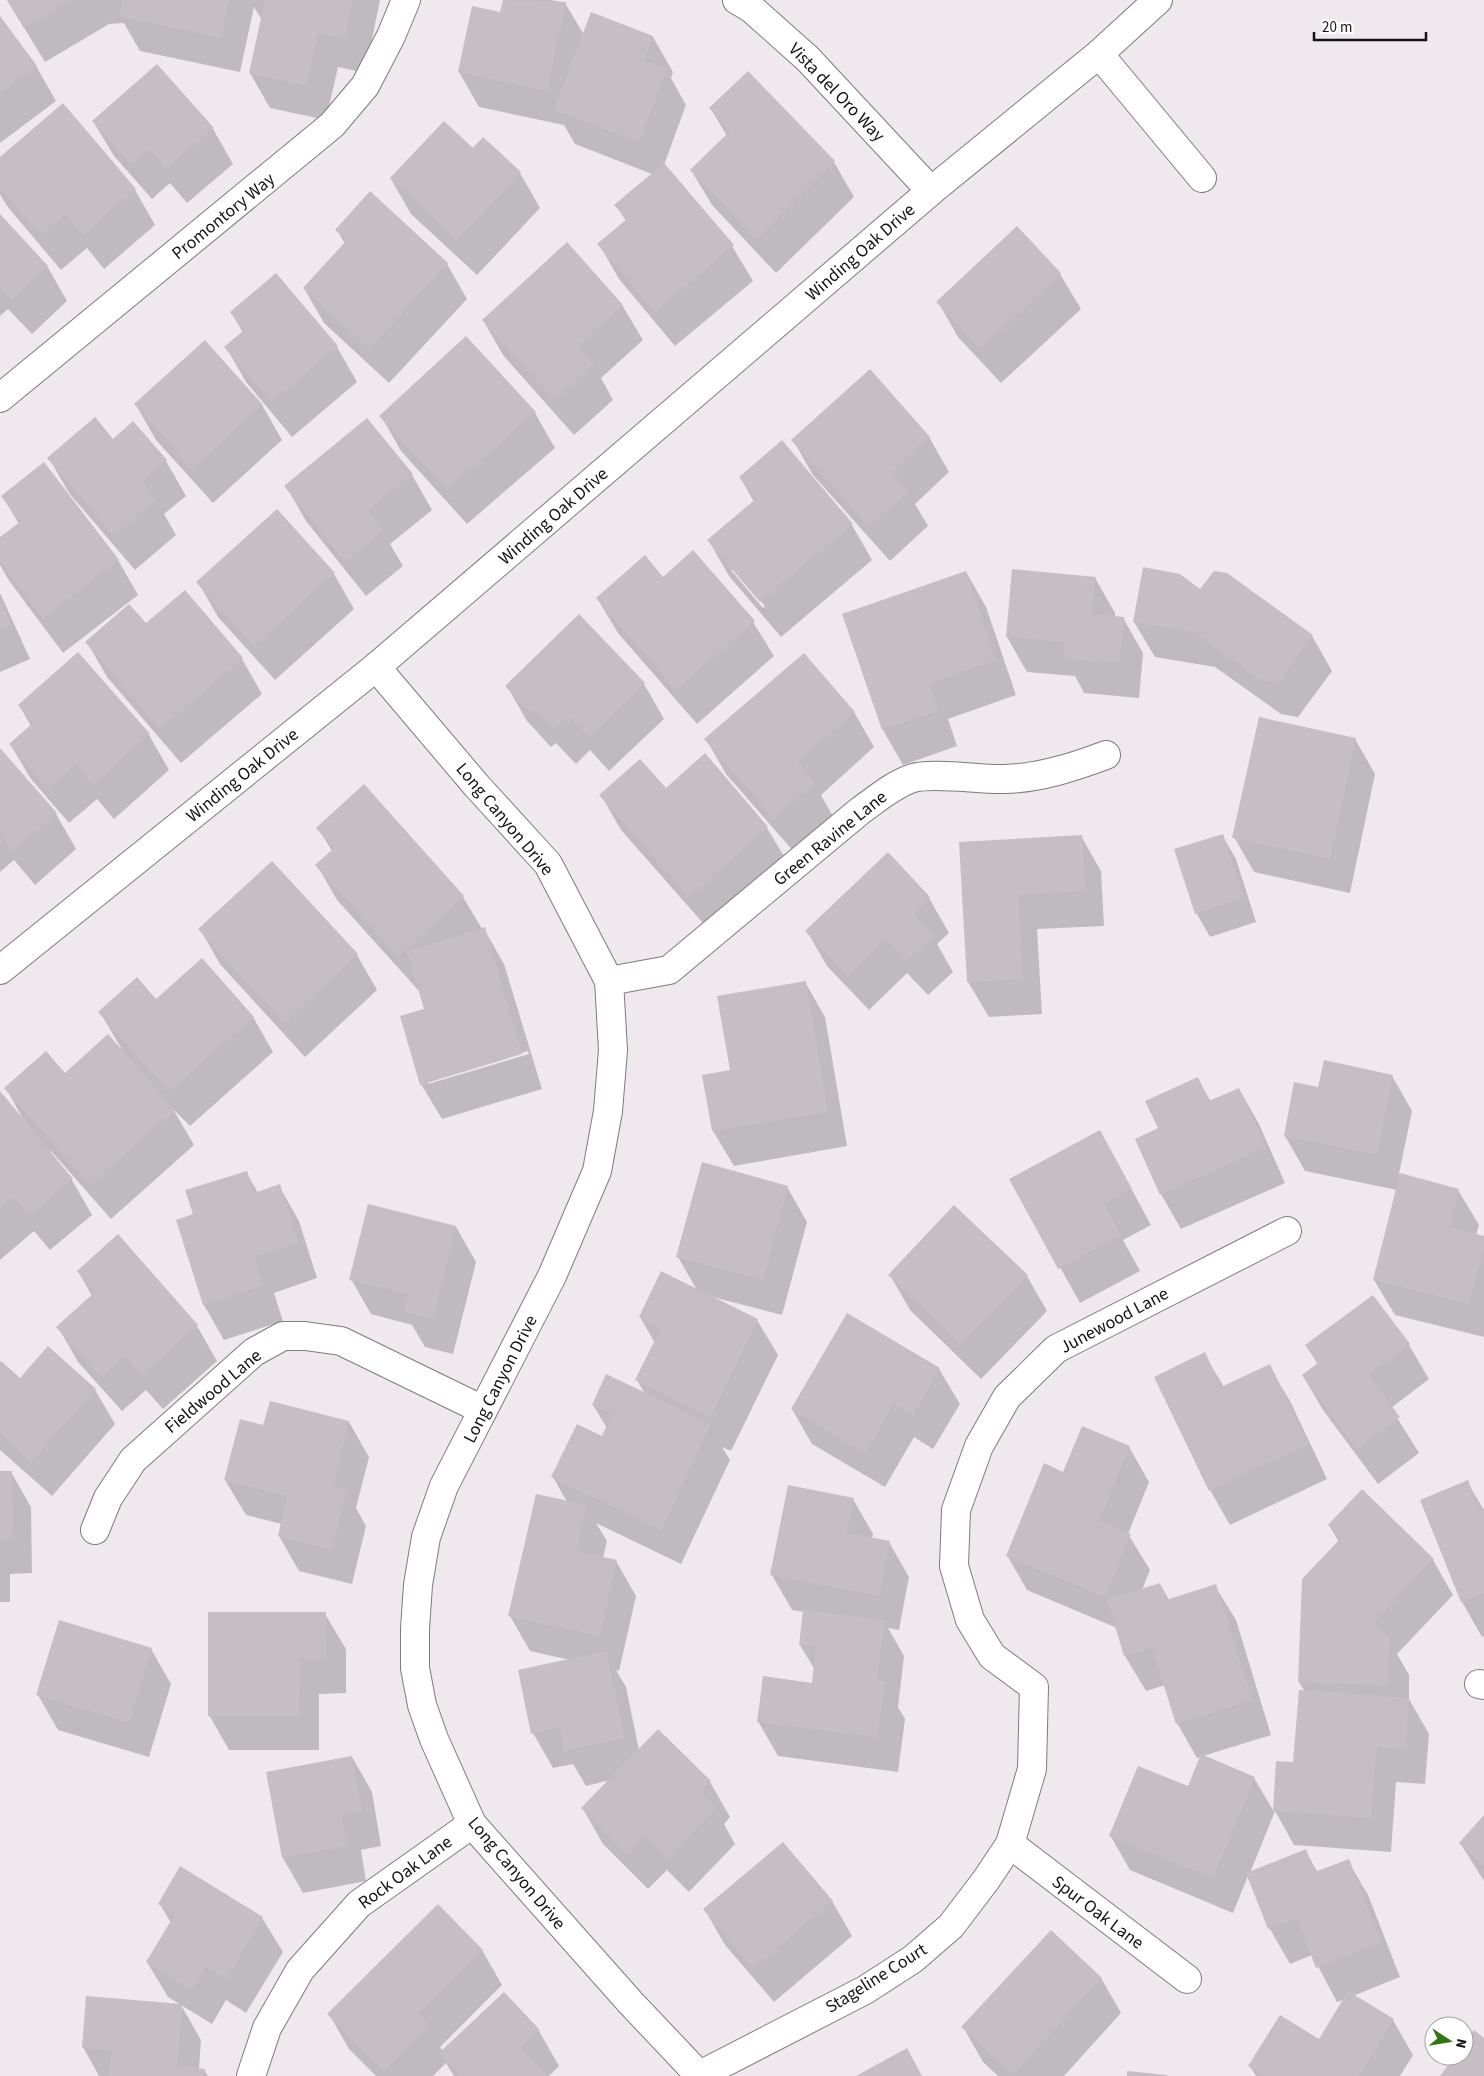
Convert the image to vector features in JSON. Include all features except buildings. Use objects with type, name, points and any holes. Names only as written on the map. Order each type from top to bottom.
[{"type":"street","name":"Promontory Way","points":[[0,398],[291,161],[332,125],[365,86],[391,36],[406,0]]},
{"type":"street","name":"Vista del Oro Way","points":[[736,0],[752,9],[808,59],[931,191]]},
{"type":"street","name":"Winding Oak Drive","points":[[0,970],[376,667],[931,191],[1099,54],[1158,0]]},
{"type":"street","points":[[1099,54],[1202,178]]},
{"type":"street","name":"Long Canyon Drive","points":[[376,667],[476,784],[548,864],[608,981],[613,1050],[608,1111],[597,1171],[552,1276],[444,1486],[426,1537],[418,1585],[415,1629],[415,1668],[422,1705],[434,1740],[472,1824],[618,1988],[700,2075]]},
{"type":"street","name":"Green Ravine Lane","points":[[608,981],[670,970],[860,810],[914,778],[1008,779],[1056,771],[1106,755]]},
{"type":"street","name":"Junewood Lane","points":[[1034,1687],[992,1656],[970,1620],[954,1566],[956,1510],[979,1446],[1008,1397],[1056,1349],[1287,1231]]},
{"type":"street","name":"Fieldwood Lane","points":[[95,1530],[108,1498],[133,1460],[254,1352],[284,1336],[305,1336],[341,1341],[483,1410]]},
{"type":"street","name":"Stageline Court","points":[[700,2075],[865,1990],[913,1959],[951,1926],[986,1880],[1010,1844],[1032,1769],[1034,1687]]},
{"type":"street","name":"Rock Oak Lane","points":[[251,2076],[267,2028],[300,1970],[359,1904],[472,1824]]},
{"type":"street","name":"Spur Oak Lane","points":[[1010,1844],[1187,1979]]}]
